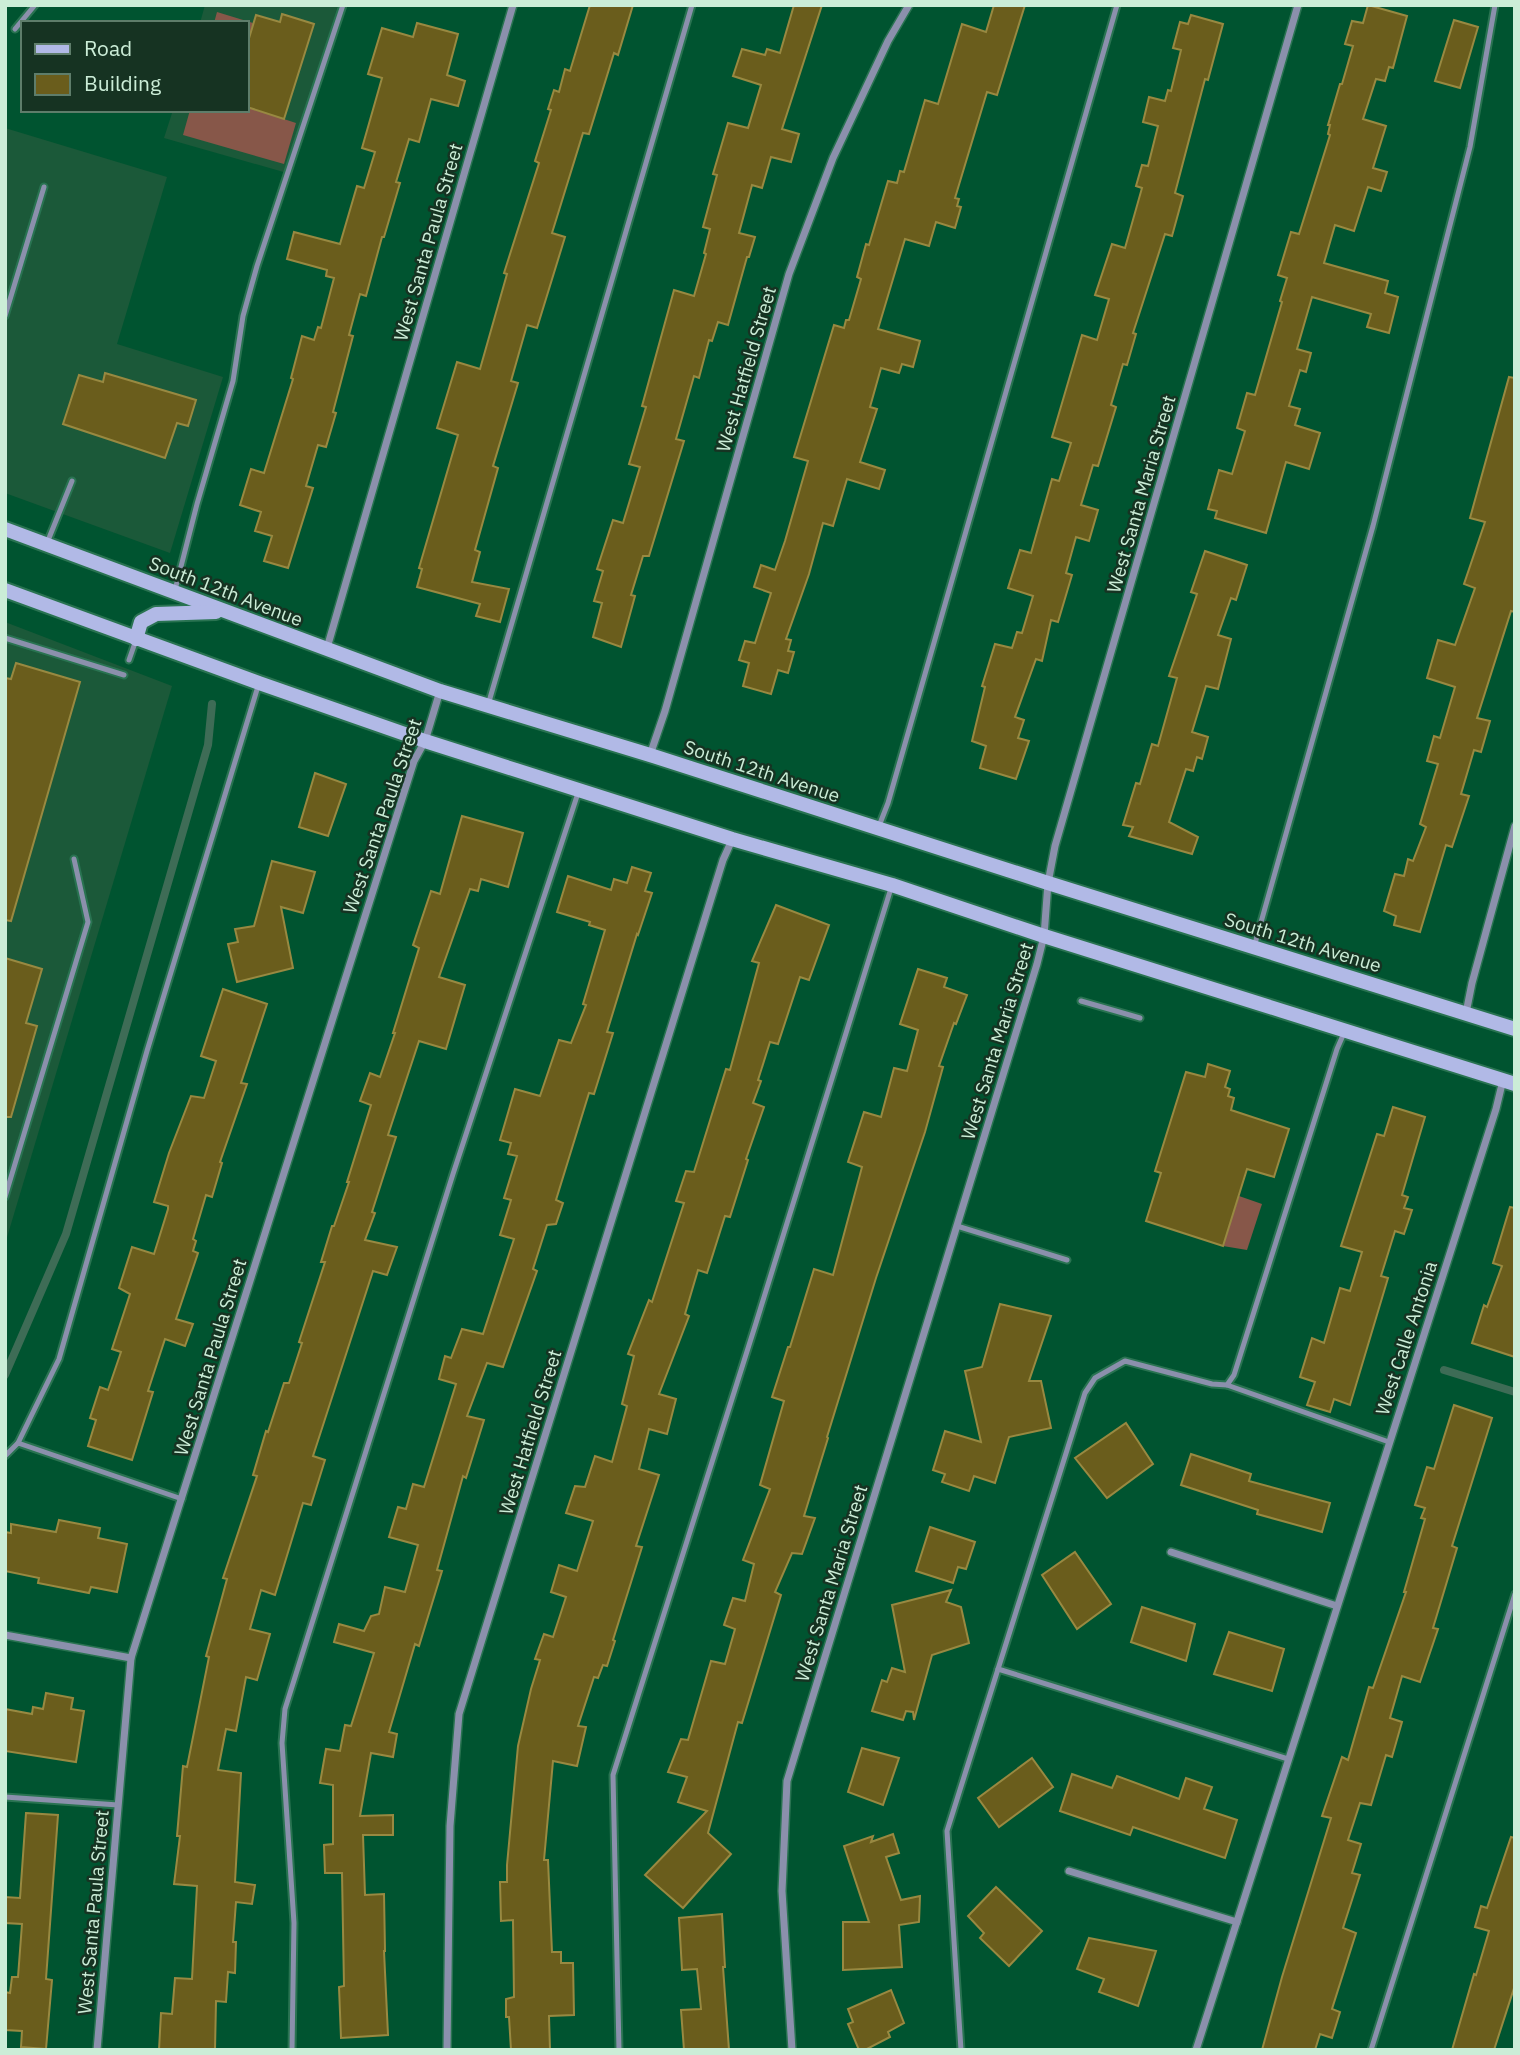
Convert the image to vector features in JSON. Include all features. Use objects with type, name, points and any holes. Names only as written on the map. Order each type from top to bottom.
[{"type":"main road","name":"South 12th Avenue","points":[[5,530],[488,707],[650,755],[1515,1029]]},
{"type":"main road","points":[[5,590],[425,741],[732,839],[892,885],[1509,1082]]},
{"type":"main road","points":[[136,639],[141,622],[156,614],[224,612]]},
{"type":"street","name":"West Santa Paula Street","points":[[326,649],[513,5]]},
{"type":"street","name":"West Hatfield Street","points":[[650,755],[669,697],[789,274],[833,158],[888,41],[909,5]]},
{"type":"street","name":"West Santa Maria Street","points":[[792,2050],[782,1891],[787,1781],[1045,936],[1048,883],[1058,836],[1298,5]]},
{"type":"street","name":"West Santa Paula Street","points":[[97,2050],[131,1658],[414,761],[425,741],[440,691]]},
{"type":"street","points":[[1465,1014],[1515,826]]},
{"type":"street","name":"West Hatfield Street","points":[[447,2050],[450,1826],[459,1714],[723,860],[732,839]]},
{"type":"street","name":"West Calle Antonia","points":[[1196,2050],[1496,1109],[1509,1082]]},
{"type":"street","points":[[1171,1552],[1338,1606]]},
{"type":"street","points":[[5,1635],[131,1658]]},
{"type":"street","points":[[1069,1871],[1237,1922]]},
{"type":"lane","points":[[22,21],[35,5]]},
{"type":"lane","points":[[175,592],[197,504],[233,381],[243,316],[257,266],[343,5]]},
{"type":"lane","points":[[488,707],[692,5]]},
{"type":"lane","points":[[878,829],[888,803],[1117,5]]},
{"type":"lane","points":[[1254,947],[1380,499],[1470,147],[1495,5]]},
{"type":"lane","points":[[15,29],[21,22]]},
{"type":"lane","points":[[5,316],[44,187]]},
{"type":"lane","points":[[46,544],[72,481]]},
{"type":"lane","points":[[5,638],[124,675]]},
{"type":"lane","points":[[129,660],[136,639]]},
{"type":"lane","points":[[5,1456],[18,1443],[59,1359],[147,1051],[259,683]]},
{"type":"lane","points":[[292,2050],[294,1923],[282,1743],[285,1709],[449,1187],[579,790]]},
{"type":"lane","points":[[5,1197],[88,922],[74,859]]},
{"type":"lane","points":[[619,2050],[613,1775],[892,885]]},
{"type":"lane","points":[[1081,1001],[1140,1018]]},
{"type":"lane","points":[[1227,1385],[1234,1375],[1345,1030]]},
{"type":"lane","points":[[957,1226],[1067,1260]]},
{"type":"lane","points":[[961,2050],[947,1831],[1085,1393],[1096,1378],[1125,1361],[1212,1384],[1227,1385],[1389,1442]]},
{"type":"lane","points":[[18,1443],[182,1499]]},
{"type":"lane","points":[[1371,2050],[1515,1594]]},
{"type":"lane","points":[[998,1669],[1288,1759]]},
{"type":"lane","points":[[5,1797],[118,1805]]},
{"type":"shaded area","points":[[205,5],[338,5],[287,173],[164,138],[172,112],[248,112],[248,21],[201,21]]},
{"type":"shaded area","points":[[217,12],[246,21],[215,21]]},
{"type":"shaded area","points":[[248,21],[253,23],[248,41]]},
{"type":"shaded area","points":[[248,107],[296,123],[284,164],[183,135],[189,112],[248,112]]},
{"type":"shaded area","points":[[5,128],[167,177],[117,344],[223,377],[170,553],[5,493]]},
{"type":"shaded area","points":[[5,622],[172,686],[5,1244]]},
{"type":"shaded area","points":[[1239,1196],[1262,1204],[1247,1250],[1223,1246]]},
{"type":"building","points":[[590,5],[633,5],[618,55],[614,53],[589,134],[583,133],[552,233],[565,237],[537,328],[527,325],[511,381],[518,383],[493,466],[498,468],[475,550],[480,552],[472,582],[509,589],[500,622],[476,616],[480,604],[417,587],[422,569],[419,568],[458,435],[437,428],[457,362],[480,369],[507,274],[504,273],[539,163],[535,161],[551,110],[548,109],[554,90],[559,92],[565,69],[570,71]]},
{"type":"building","points":[[794,5],[822,5],[782,129],[799,134],[791,162],[771,157],[762,188],[752,185],[739,233],[755,237],[728,325],[718,322],[712,341],[709,340],[699,378],[694,376],[676,439],[684,441],[649,556],[643,556],[631,595],[635,596],[621,647],[593,637],[602,603],[594,601],[603,571],[597,569],[613,520],[623,523],[640,467],[629,464],[646,407],[642,406],[674,290],[694,296],[710,229],[703,227],[717,175],[713,174],[728,123],[748,128],[761,85],[733,76],[742,49],[765,55],[767,49],[780,53]]},
{"type":"building","points":[[994,5],[1025,5],[997,95],[987,92],[955,198],[959,199],[957,206],[961,207],[955,228],[936,222],[929,246],[905,239],[878,329],[920,341],[913,367],[902,364],[899,373],[881,368],[870,407],[877,409],[860,462],[885,470],[879,489],[847,479],[833,526],[823,523],[809,574],[786,639],[791,640],[788,651],[794,652],[788,673],[778,670],[771,694],[743,686],[749,663],[739,660],[745,641],[755,643],[771,593],[754,587],[761,565],[775,570],[785,541],[808,461],[794,457],[834,325],[844,328],[846,320],[849,320],[861,279],[857,277],[866,244],[869,245],[888,181],[897,183],[900,171],[904,172],[925,100],[938,104],[962,24],[986,32]]},
{"type":"building","points":[[1368,5],[1407,16],[1393,68],[1389,67],[1385,81],[1376,79],[1363,119],[1386,126],[1373,168],[1387,172],[1381,191],[1368,187],[1354,231],[1335,225],[1324,263],[1388,281],[1385,293],[1398,297],[1389,333],[1367,327],[1371,314],[1312,297],[1297,349],[1311,353],[1306,372],[1300,370],[1289,406],[1300,409],[1295,425],[1320,433],[1309,469],[1286,462],[1266,533],[1215,518],[1217,511],[1208,509],[1219,470],[1232,474],[1245,431],[1237,428],[1247,393],[1255,395],[1282,302],[1280,301],[1287,278],[1278,275],[1291,232],[1299,234],[1330,135],[1328,125],[1353,46],[1345,44],[1352,21],[1363,23]]},
{"type":"building","points":[[282,14],[314,24],[284,119],[248,107],[248,42],[256,15],[280,22]]},
{"type":"building","points":[[1191,15],[1223,24],[1208,80],[1205,79],[1175,193],[1183,196],[1172,236],[1165,234],[1133,333],[1136,334],[1127,365],[1123,364],[1111,405],[1116,407],[1098,466],[1093,465],[1081,505],[1098,510],[1089,541],[1076,537],[1066,573],[1072,575],[1058,622],[1051,620],[1042,661],[1036,659],[1015,717],[1024,720],[1018,738],[1029,741],[1016,779],[980,768],[986,746],[972,741],[985,687],[982,686],[995,644],[1012,648],[1017,632],[1022,633],[1033,596],[1008,588],[1020,550],[1031,553],[1052,479],[1059,481],[1071,443],[1052,437],[1082,335],[1097,340],[1109,299],[1095,295],[1112,244],[1125,248],[1142,188],[1136,186],[1142,165],[1148,166],[1158,126],[1143,122],[1149,97],[1165,101],[1168,90],[1171,91],[1181,50],[1173,48],[1180,22],[1188,24]]},
{"type":"building","points":[[1454,20],[1478,27],[1460,88],[1435,81]]},
{"type":"building","points":[[417,23],[458,34],[447,75],[465,81],[458,106],[431,99],[419,142],[409,139],[396,182],[400,183],[366,296],[360,294],[349,335],[353,336],[333,412],[336,413],[326,447],[318,445],[306,486],[313,488],[288,568],[264,561],[272,536],[255,531],[261,512],[240,505],[251,469],[264,473],[293,379],[291,378],[302,336],[314,340],[318,327],[321,328],[334,278],[326,276],[327,270],[287,259],[294,232],[340,244],[357,186],[364,188],[375,152],[362,148],[382,78],[368,74],[382,28],[413,37]]},
{"type":"building","points":[[105,373],[196,400],[188,426],[177,423],[165,458],[63,424],[79,375],[103,382]]},
{"type":"building","points":[[1509,377],[1515,378],[1515,612],[1511,611],[1477,718],[1490,721],[1481,752],[1474,750],[1461,794],[1469,796],[1452,847],[1446,845],[1420,932],[1394,925],[1396,916],[1384,911],[1395,874],[1404,876],[1408,859],[1413,861],[1426,827],[1420,824],[1438,764],[1427,761],[1434,736],[1440,738],[1455,687],[1427,678],[1438,640],[1455,645],[1475,588],[1464,584],[1485,522],[1470,518]]},
{"type":"building","points":[[1205,551],[1247,565],[1236,600],[1231,598],[1218,635],[1231,639],[1218,689],[1206,686],[1192,732],[1208,737],[1202,759],[1197,757],[1193,771],[1186,769],[1169,822],[1198,837],[1192,854],[1129,836],[1133,827],[1123,825],[1136,783],[1140,784],[1152,744],[1158,746],[1177,678],[1169,676],[1197,594],[1191,592]]},
{"type":"building","points":[[16,663],[80,682],[11,921],[5,920],[5,678],[11,679]]},
{"type":"building","points":[[315,773],[346,784],[328,836],[299,827]]},
{"type":"building","points":[[462,816],[523,833],[508,887],[481,879],[478,891],[470,889],[439,977],[465,985],[446,1049],[419,1041],[388,1135],[396,1137],[365,1240],[397,1247],[387,1275],[373,1271],[313,1456],[325,1460],[311,1505],[303,1503],[275,1595],[261,1590],[250,1629],[270,1634],[257,1680],[246,1677],[236,1731],[226,1729],[218,1770],[241,1773],[235,1882],[255,1885],[252,1904],[236,1902],[233,1942],[236,1942],[235,1973],[228,1972],[226,2002],[216,2001],[215,2050],[159,2050],[161,2013],[172,2014],[175,1978],[192,1979],[197,1886],[174,1884],[180,1836],[177,1836],[183,1766],[187,1767],[209,1657],[206,1656],[227,1579],[223,1578],[257,1476],[253,1475],[266,1431],[268,1432],[284,1383],[289,1383],[302,1343],[299,1342],[325,1262],[321,1262],[349,1182],[371,1105],[360,1101],[370,1073],[380,1077],[419,948],[413,945],[431,891],[440,894]]},
{"type":"building","points":[[272,861],[315,872],[303,913],[281,907],[293,968],[237,982],[228,944],[238,942],[235,929],[254,926]]},
{"type":"building","points":[[632,867],[651,873],[645,891],[652,893],[607,1032],[613,1033],[594,1094],[589,1093],[556,1200],[563,1203],[556,1224],[547,1225],[533,1269],[537,1271],[503,1367],[487,1363],[467,1416],[484,1420],[466,1478],[463,1476],[437,1570],[442,1571],[419,1646],[415,1644],[389,1732],[397,1734],[393,1757],[371,1753],[360,1816],[393,1815],[393,1835],[363,1835],[365,1895],[384,1894],[388,2035],[341,2038],[339,1987],[344,1986],[342,1873],[325,1873],[324,1845],[333,1844],[333,1785],[320,1783],[326,1749],[340,1751],[345,1725],[351,1726],[374,1653],[334,1642],[339,1624],[364,1631],[371,1616],[379,1614],[385,1587],[405,1592],[418,1545],[389,1537],[398,1507],[406,1509],[413,1484],[424,1487],[456,1384],[439,1379],[445,1356],[451,1358],[462,1329],[483,1334],[514,1239],[500,1235],[511,1200],[504,1198],[517,1156],[508,1154],[511,1143],[500,1140],[515,1089],[540,1096],[559,1040],[571,1043],[586,1005],[583,1004],[605,930],[589,925],[590,922],[557,912],[568,876],[611,890],[614,879],[627,883]]},
{"type":"building","points":[[776,905],[829,925],[809,980],[800,977],[778,1044],[770,1042],[753,1103],[764,1107],[746,1159],[748,1160],[730,1217],[725,1216],[707,1273],[698,1270],[685,1314],[689,1316],[659,1394],[676,1399],[667,1434],[649,1429],[639,1469],[659,1475],[636,1546],[642,1547],[607,1666],[603,1665],[598,1678],[594,1677],[578,1726],[586,1727],[577,1766],[553,1761],[544,1860],[548,1860],[552,1952],[561,1952],[561,1963],[573,1963],[574,2015],[549,2016],[550,2050],[511,2050],[506,1999],[514,1997],[513,1920],[501,1921],[500,1882],[507,1882],[518,1746],[540,1660],[535,1659],[544,1634],[553,1637],[566,1597],[551,1592],[559,1565],[577,1571],[593,1521],[566,1513],[575,1486],[585,1487],[595,1456],[612,1462],[627,1406],[622,1404],[634,1356],[628,1354],[649,1300],[652,1302],[684,1203],[676,1201],[686,1171],[694,1172],[726,1069],[730,1070],[759,963],[752,961]]},
{"type":"building","points":[[5,958],[42,969],[26,1023],[37,1026],[11,1117],[5,1117]]},
{"type":"building","points":[[918,969],[947,978],[944,987],[967,995],[939,1066],[943,1067],[925,1132],[876,1278],[804,1516],[815,1518],[802,1554],[792,1553],[775,1592],[781,1595],[742,1723],[738,1722],[708,1833],[731,1854],[683,1908],[645,1875],[707,1811],[678,1802],[687,1777],[668,1772],[681,1739],[688,1740],[711,1661],[725,1664],[735,1629],[724,1625],[733,1598],[745,1601],[754,1564],[743,1560],[770,1489],[760,1485],[784,1401],[772,1397],[814,1269],[833,1275],[862,1167],[848,1162],[864,1112],[881,1117],[894,1068],[907,1071],[918,1030],[900,1024]]},
{"type":"building","points":[[223,989],[267,1004],[241,1083],[247,1084],[220,1162],[222,1163],[212,1197],[206,1195],[193,1239],[196,1241],[193,1251],[198,1253],[176,1319],[193,1324],[185,1346],[165,1339],[148,1391],[153,1392],[132,1460],[88,1446],[96,1420],[90,1418],[100,1387],[108,1390],[121,1352],[112,1349],[130,1294],[119,1288],[132,1247],[154,1254],[168,1206],[154,1202],[169,1153],[191,1096],[204,1098],[216,1061],[201,1056]]},
{"type":"building","points":[[1208,1064],[1230,1071],[1225,1087],[1230,1089],[1228,1096],[1234,1098],[1231,1110],[1289,1129],[1274,1177],[1247,1169],[1223,1246],[1146,1221],[1161,1173],[1155,1171],[1186,1072],[1205,1077]]},
{"type":"building","points":[[1393,1107],[1425,1117],[1402,1195],[1408,1197],[1404,1208],[1412,1210],[1404,1234],[1395,1231],[1381,1276],[1388,1278],[1350,1405],[1334,1399],[1330,1412],[1307,1405],[1315,1382],[1300,1377],[1312,1338],[1324,1343],[1340,1288],[1350,1291],[1362,1252],[1341,1246],[1377,1134],[1384,1136]]},
{"type":"building","points":[[1510,1207],[1515,1208],[1515,1357],[1472,1343],[1484,1305],[1487,1307],[1502,1266],[1493,1263]]},
{"type":"building","points":[[1000,1304],[1051,1316],[1029,1381],[1041,1381],[1051,1428],[1009,1437],[995,1483],[974,1476],[969,1491],[942,1482],[945,1474],[933,1470],[945,1431],[981,1442],[965,1371],[982,1367]]},
{"type":"building","points":[[1454,1405],[1492,1418],[1452,1546],[1457,1548],[1433,1628],[1438,1629],[1420,1682],[1402,1676],[1390,1718],[1402,1722],[1392,1757],[1386,1755],[1371,1805],[1360,1803],[1348,1840],[1361,1844],[1352,1873],[1360,1875],[1343,1928],[1356,1933],[1332,2009],[1340,2012],[1332,2038],[1320,2034],[1315,2050],[1262,2050],[1331,1818],[1322,1816],[1342,1757],[1348,1760],[1369,1687],[1373,1688],[1406,1592],[1425,1519],[1421,1518],[1425,1508],[1415,1505],[1427,1467],[1434,1469]]},
{"type":"building","points":[[1126,1423],[1153,1464],[1107,1498],[1075,1458]]},
{"type":"building","points":[[1191,1454],[1251,1474],[1249,1481],[1330,1503],[1322,1532],[1257,1514],[1258,1510],[1181,1485]]},
{"type":"building","points":[[59,1520],[100,1528],[98,1538],[127,1544],[117,1592],[91,1587],[89,1593],[38,1583],[39,1578],[5,1571],[5,1532],[11,1533],[11,1524],[56,1532]]},
{"type":"building","points":[[930,1527],[975,1542],[966,1569],[958,1567],[953,1583],[916,1571]]},
{"type":"building","points":[[1075,1552],[1111,1604],[1077,1629],[1042,1575]]},
{"type":"building","points":[[951,1590],[946,1602],[961,1607],[969,1643],[932,1655],[914,1720],[913,1712],[906,1711],[903,1720],[872,1711],[882,1680],[887,1682],[892,1668],[905,1672],[892,1605]]},
{"type":"building","points":[[1142,1607],[1195,1624],[1186,1661],[1131,1642]]},
{"type":"building","points":[[1229,1632],[1284,1649],[1272,1691],[1214,1674]]},
{"type":"building","points":[[46,1693],[73,1698],[71,1709],[84,1711],[76,1762],[5,1751],[5,1709],[32,1714],[33,1707],[43,1709]]},
{"type":"building","points":[[862,1748],[899,1758],[883,1805],[848,1792]]},
{"type":"building","points":[[1032,1758],[1053,1787],[999,1827],[978,1798]]},
{"type":"building","points":[[1072,1774],[1112,1788],[1117,1776],[1179,1799],[1186,1778],[1212,1787],[1204,1809],[1237,1820],[1225,1858],[1133,1827],[1130,1835],[1060,1811]]},
{"type":"building","points":[[26,1813],[58,1815],[46,1979],[52,1980],[46,2049],[21,2047],[22,2031],[5,2030],[5,1992],[10,1993],[12,1977],[18,1977],[22,1924],[5,1923],[5,1897],[20,1898]]},
{"type":"building","points":[[893,1834],[899,1853],[886,1857],[901,1900],[920,1896],[919,1922],[899,1925],[902,1967],[843,1970],[843,1922],[869,1922],[844,1846],[873,1836],[871,1842]]},
{"type":"building","points":[[1511,1837],[1515,1838],[1515,1985],[1494,2050],[1452,2050],[1489,1931],[1475,1927],[1481,1906],[1487,1908]]},
{"type":"building","points":[[996,1887],[1042,1931],[1009,1966],[980,1938],[984,1933],[968,1916]]},
{"type":"building","points":[[722,1914],[729,2050],[684,2050],[681,2010],[701,2009],[697,1969],[682,1970],[679,1918]]},
{"type":"building","points":[[1089,1938],[1156,1951],[1138,2006],[1099,1992],[1104,1979],[1077,1969]]},
{"type":"building","points":[[891,1990],[904,2023],[888,2032],[890,2037],[865,2050],[859,2050],[848,2024],[853,2022],[848,2009]]},
{"type":"waterway","points":[[5,1375],[66,1234],[208,745],[212,704]]},
{"type":"waterway","points":[[1444,1370],[1515,1392]]}]
